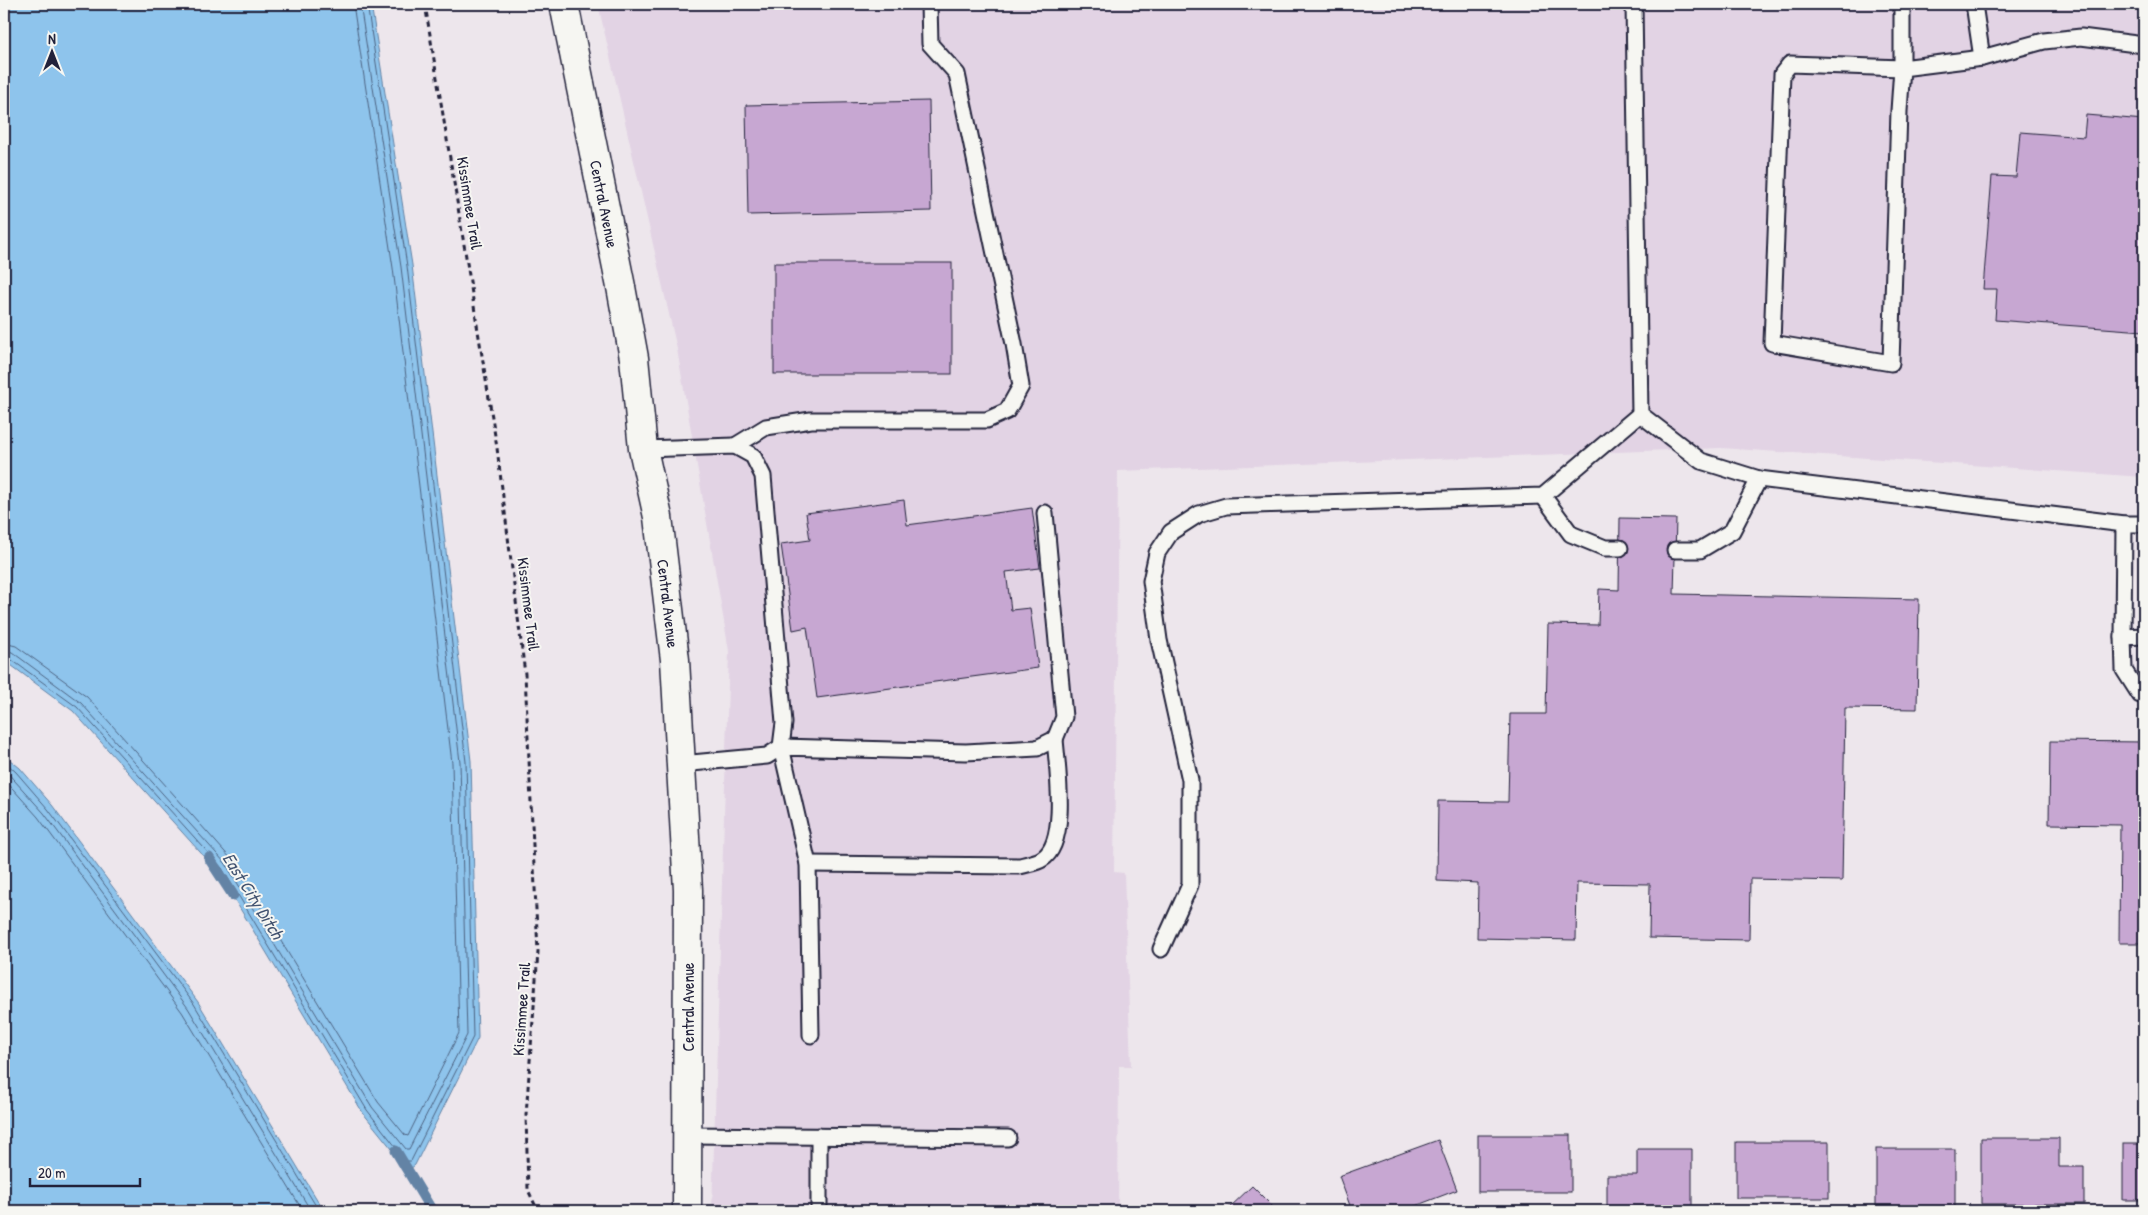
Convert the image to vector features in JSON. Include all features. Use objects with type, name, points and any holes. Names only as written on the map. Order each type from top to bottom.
[{"type":"street","name":"Central Avenue","points":[[564,4],[634,358],[644,450],[658,518],[675,660],[688,890],[687,1211]]},
{"type":"lane","points":[[644,450],[735,446],[766,427],[811,420],[988,420],[1007,411],[1021,386],[1014,344],[957,74],[930,44],[929,4]]},
{"type":"lane","points":[[1634,4],[1640,414]]},
{"type":"lane","points":[[1902,4],[1902,68],[1891,363],[1772,343],[1782,74],[1790,64],[1902,68],[1982,58],[2044,41],[2081,37],[2144,45]]},
{"type":"lane","points":[[1974,4],[1982,58]]},
{"type":"lane","points":[[1640,414],[1701,461],[1759,479],[2124,524],[2144,524]]},
{"type":"lane","points":[[1160,949],[1190,885],[1191,853],[1190,780],[1159,640],[1151,581],[1157,553],[1171,532],[1199,514],[1226,506],[1543,496],[1640,414]]},
{"type":"lane","points":[[735,446],[753,456],[763,476],[784,723],[780,747],[808,864],[811,1035]]},
{"type":"lane","points":[[1675,550],[1700,550],[1732,532],[1759,479]]},
{"type":"lane","points":[[1543,496],[1571,534],[1605,548],[1620,548]]},
{"type":"lane","points":[[808,864],[1020,866],[1043,859],[1055,844],[1060,814],[1055,739],[1064,717],[1045,513]]},
{"type":"lane","points":[[2124,524],[2124,670],[2140,695],[2144,695]]},
{"type":"lane","points":[[2123,636],[2144,636]]},
{"type":"lane","points":[[680,764],[767,756],[780,747],[966,752],[1037,748],[1055,739]]},
{"type":"lane","points":[[688,1135],[1008,1138]]},
{"type":"lane","points":[[819,1136],[819,1211]]},
{"type":"path","name":"Kissimmee Trail","points":[[425,4],[497,448],[525,674],[538,952],[526,1114],[528,1190],[538,1211]]},
{"type":"shaded area","points":[[598,4],[2144,4],[2144,477],[1721,448],[1118,471],[1114,872],[1124,873],[1131,1066],[1119,1066],[1118,1211],[712,1211],[729,651],[677,349]]},
{"type":"water","points":[[4,4],[371,4],[412,265],[471,761],[478,1038],[415,1165],[409,1170],[363,1113],[218,872],[73,711],[4,660]]},
{"type":"water","points":[[4,755],[20,768],[52,805],[198,1002],[324,1211],[4,1211]]},
{"type":"building","points":[[929,101],[931,211],[748,215],[746,105]]},
{"type":"building","points":[[2086,115],[2144,120],[2144,331],[1995,320],[1997,289],[1983,289],[1992,176],[2016,177],[2020,132],[2084,137]]},
{"type":"building","points":[[774,263],[952,263],[952,374],[774,374]]},
{"type":"building","points":[[904,500],[907,525],[1032,508],[1040,568],[1006,572],[1011,610],[1030,608],[1038,668],[817,698],[807,627],[793,630],[781,544],[810,540],[806,513]]},
{"type":"building","points":[[1620,518],[1676,519],[1674,594],[1919,599],[1917,709],[1845,708],[1842,881],[1750,879],[1749,940],[1649,938],[1650,884],[1577,883],[1576,940],[1477,938],[1478,883],[1437,881],[1438,801],[1508,802],[1510,714],[1546,714],[1548,624],[1598,625],[1599,589],[1619,590]]},
{"type":"building","points":[[2050,741],[2144,742],[2144,943],[2119,943],[2120,825],[2049,824]]},
{"type":"building","points":[[1478,1135],[1571,1135],[1571,1192],[1478,1192]]},
{"type":"building","points":[[1981,1138],[2059,1138],[2059,1167],[2084,1167],[2084,1204],[1981,1204]]},
{"type":"building","points":[[1438,1140],[1457,1190],[1402,1211],[1352,1211],[1339,1176]]},
{"type":"building","points":[[1736,1142],[1829,1142],[1829,1198],[1736,1198]]},
{"type":"building","points":[[2123,1144],[2144,1144],[2144,1200],[2123,1200]]},
{"type":"building","points":[[1637,1149],[1692,1149],[1692,1207],[1607,1207],[1607,1175],[1637,1175]]},
{"type":"building","points":[[1876,1149],[1955,1149],[1955,1209],[1876,1209]]},
{"type":"building","points":[[1252,1186],[1277,1211],[1226,1211]]},
{"type":"waterway","name":"East City Ditch","points":[[209,858],[233,895]]},
{"type":"waterway","name":"East City Ditch","points":[[396,1151],[432,1211]]}]
